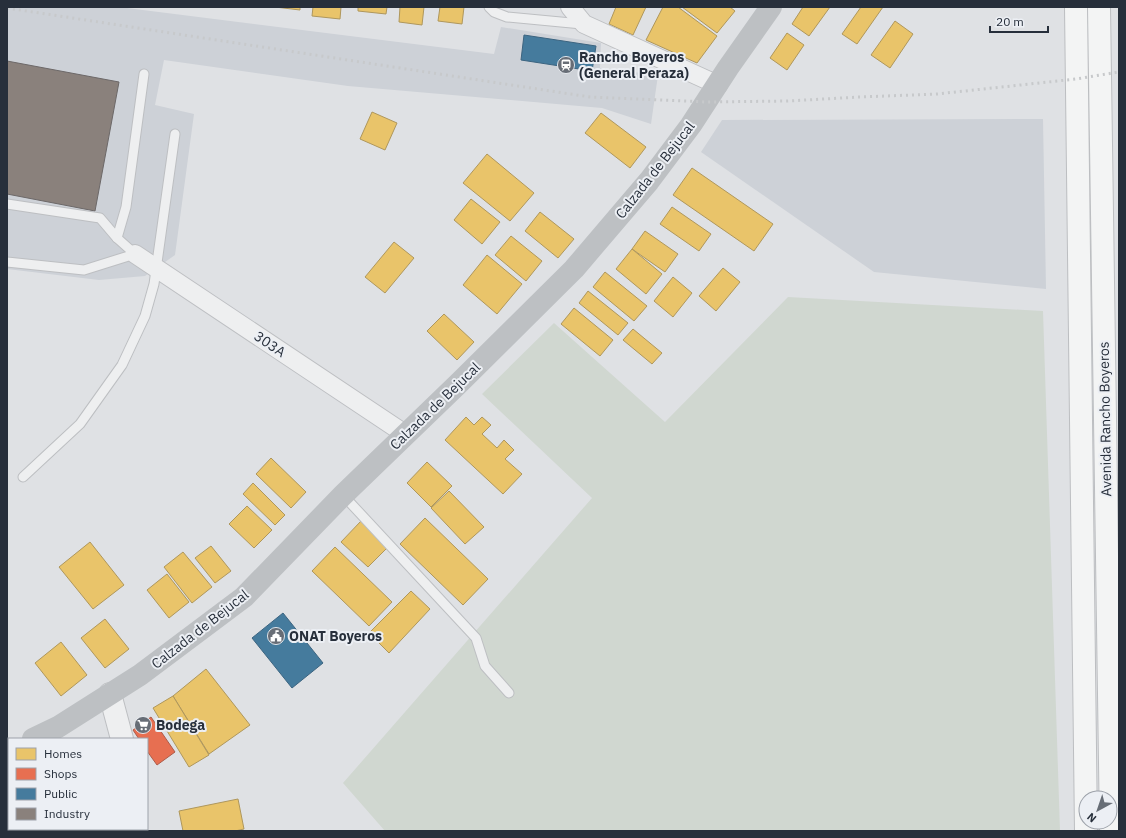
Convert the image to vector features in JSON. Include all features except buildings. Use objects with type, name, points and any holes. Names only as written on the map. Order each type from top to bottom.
[{"type":"main road","name":"Calzada de Bejucal","points":[[35,738],[58,727],[147,670],[244,597],[343,495],[458,384],[584,258],[649,181],[691,125],[771,7]]},
{"type":"main road","name":"Avenida Rancho Boyeros","points":[[1076,7],[1086,831]]},
{"type":"main road","name":"Avenida Rancho Boyeros","points":[[1100,7],[1111,831]]},
{"type":"street","points":[[570,7],[584,24],[718,85]]},
{"type":"street","name":"303A","points":[[135,254],[406,434]]},
{"type":"street","points":[[110,694],[122,738]]},
{"type":"lane","points":[[489,7],[494,12],[506,17],[584,24]]},
{"type":"lane","points":[[117,238],[126,206],[144,74]]},
{"type":"lane","points":[[22,477],[80,424],[122,365],[145,316],[154,284],[176,134]]},
{"type":"lane","points":[[7,204],[100,218],[117,238],[135,254]]},
{"type":"lane","points":[[7,262],[84,270],[135,254]]},
{"type":"lane","points":[[343,495],[476,638],[485,666],[509,693]]},
{"type":"shaded area","points":[[7,7],[119,7],[494,54],[501,27],[601,43],[600,68],[658,75],[651,124],[602,108],[348,86],[164,60],[155,105],[194,114],[175,255],[145,276],[99,280],[7,269]]},
{"type":"shaded area","points":[[1043,119],[1046,289],[874,272],[701,152],[722,120]]},
{"type":"shaded area","points":[[788,297],[1043,311],[1060,831],[385,831],[343,783],[592,498],[482,394],[554,323],[665,422]]},
{"type":"railway","points":[[7,8],[590,97],[707,102],[788,101],[937,94],[1076,79],[1119,72]]},
{"type":"place","name":"Rancho Boyeros (General Peraza)","points":[[566,65]]},
{"type":"place","name":"ONAT Boyeros","points":[[276,636]]},
{"type":"place","name":"Bodega","points":[[143,725]]}]
